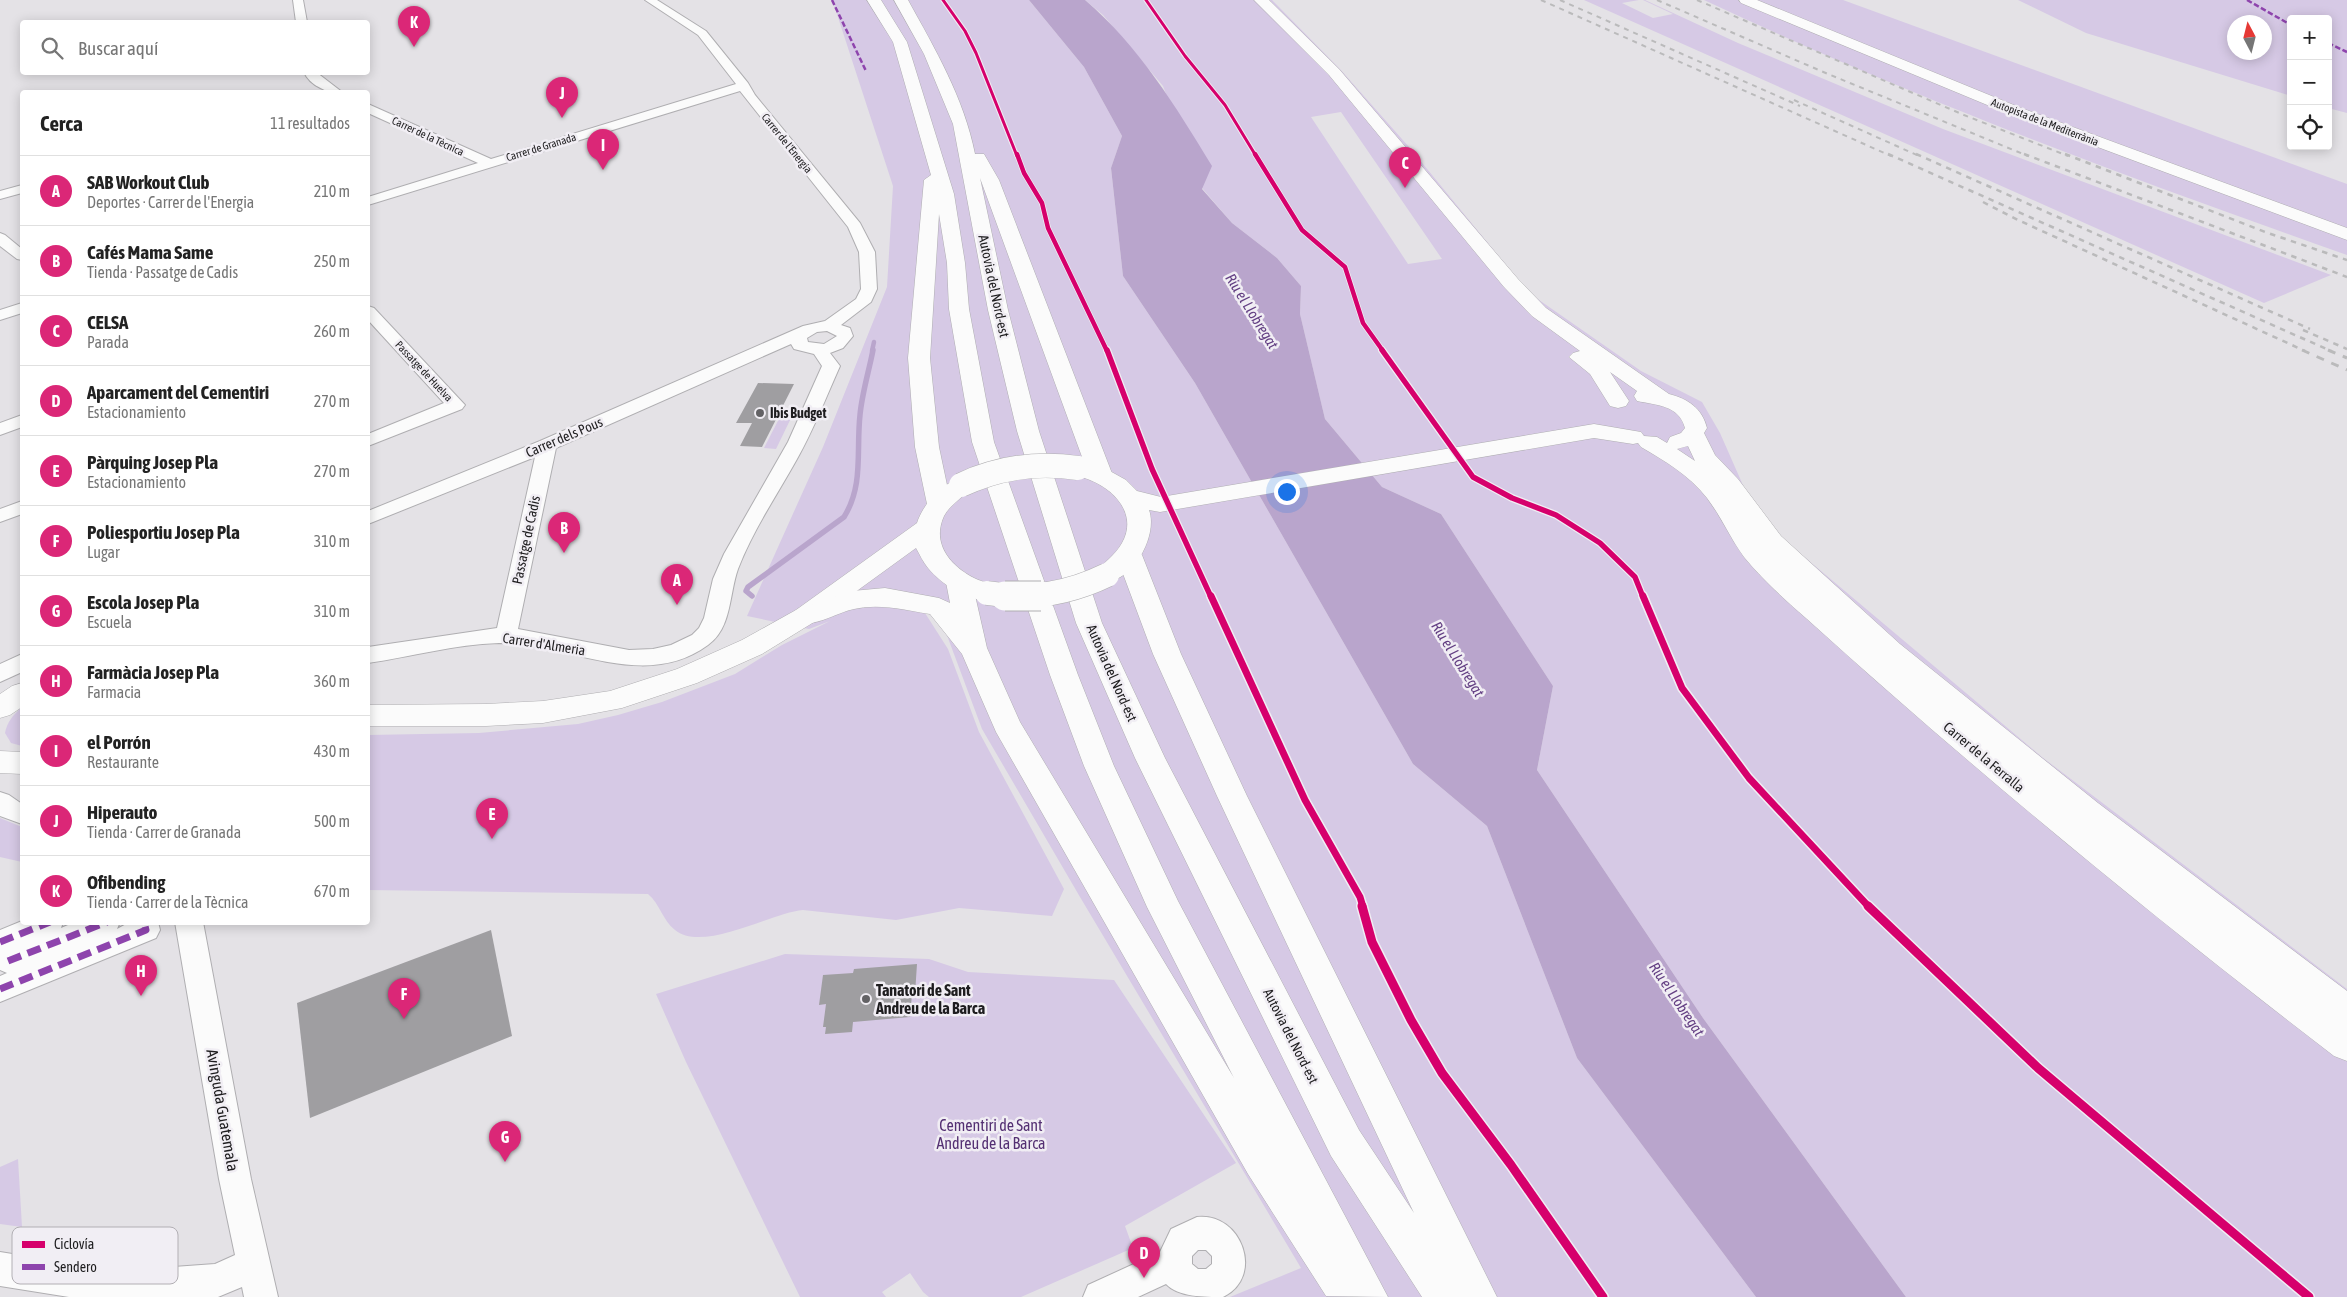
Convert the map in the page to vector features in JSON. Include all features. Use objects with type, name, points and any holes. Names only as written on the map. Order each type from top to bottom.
[{"type":"main road","points":[[874,0],[900,42],[935,158],[945,194],[956,263],[959,309],[983,442],[1064,675],[1099,766],[1164,907],[1367,1297]]},
{"type":"main road","name":"Autovia del Nord-est","points":[[901,0],[931,54],[962,124],[998,310],[1028,430],[1062,544],[1089,623],[1150,758],[1345,1143],[1446,1297]]},
{"type":"main road","name":"Carrer de la Ferralla","points":[[1246,0],[1278,30],[1331,86],[1502,297],[1531,323],[1598,370],[1613,406],[1610,418],[1614,425],[1684,462],[1705,481],[1722,502],[1761,560],[1804,602],[1900,687],[2099,852],[2347,1044]]},
{"type":"main road","points":[[1261,0],[1334,72],[1511,283],[1539,312],[1661,398]]},
{"type":"main road","name":"Autopista de la Mediterrània","points":[[1746,0],[1999,104],[2347,234]]},
{"type":"main road","name":"Autopista de la Mediterrània","points":[[1777,0],[2058,111],[2282,193]]},
{"type":"main road","points":[[962,124],[990,180],[1101,476]]},
{"type":"main road","points":[[935,158],[929,209],[919,358],[928,446],[939,504]]},
{"type":"main road","points":[[1594,431],[1613,406],[1633,396],[1661,398]]},
{"type":"main road","name":"Carrer de la Ferralla","points":[[1661,398],[1683,408],[1691,414],[1696,428],[1693,434],[1705,458],[1730,484],[1754,514],[1772,542],[1890,651],[2087,812],[2347,1012]]},
{"type":"main road","points":[[1129,496],[1160,505],[1594,431],[1641,440],[1676,442],[1693,434]]},
{"type":"main road","points":[[866,572],[902,562],[960,579],[1022,597],[1059,594],[1085,586],[1118,565],[1138,539],[1140,522],[1135,504],[1117,485],[1101,476],[1078,468],[1044,464],[1017,466],[991,472],[961,485],[939,504],[931,515],[927,528],[927,545],[960,579],[972,648],[1006,724],[1262,1161],[1352,1297]]},
{"type":"main road","points":[[1140,522],[1160,505]]},
{"type":"main road","points":[[370,716],[486,715],[543,712],[612,701],[687,676],[752,647],[805,616],[927,528]]},
{"type":"main road","points":[[1118,565],[1167,654],[1232,796],[1476,1297]]},
{"type":"main road","points":[[805,616],[852,600],[885,597],[938,608],[972,648]]},
{"type":"main road","points":[[0,708],[20,694]]},
{"type":"main road","points":[[0,762],[20,763]]},
{"type":"street","points":[[298,0],[302,20]]},
{"type":"street","name":"Carrer de l'Energia","points":[[650,0],[702,33],[744,86],[749,96],[855,226],[867,252],[869,289],[863,302],[839,317],[829,326],[815,327],[808,343]]},
{"type":"street","points":[[311,75],[333,90]]},
{"type":"street","name":"Carrer de Granada","points":[[370,200],[744,86]]},
{"type":"street","name":"Carrer de la Tècnica","points":[[370,109],[489,163]]},
{"type":"street","points":[[0,195],[20,190]]},
{"type":"street","points":[[0,238],[20,254]]},
{"type":"street","points":[[0,315],[20,309]]},
{"type":"street","points":[[808,343],[834,346],[840,343],[859,322],[857,313],[853,310]]},
{"type":"street","name":"Passatge de Huelva","points":[[370,313],[456,405],[370,439]]},
{"type":"street","points":[[829,326],[841,329],[845,336]]},
{"type":"street","name":"Carrer dels Pous","points":[[370,517],[547,445],[759,353],[808,343]]},
{"type":"street","name":"Carrer d'Almeria","points":[[370,655],[413,647],[506,636],[562,644],[615,657],[646,658],[677,652],[701,640],[712,628],[726,571],[797,442],[831,366],[808,343]]},
{"type":"street","points":[[0,429],[20,422]]},
{"type":"street","name":"Passatge de Cadis","points":[[506,636],[547,445]]},
{"type":"street","points":[[0,516],[20,508]]},
{"type":"street","points":[[0,674],[20,663]]},
{"type":"street","points":[[370,709],[407,715]]},
{"type":"street","points":[[0,802],[12,811],[20,813]]},
{"type":"street","points":[[4,951],[45,925]]},
{"type":"street","points":[[4,951],[95,925]]},
{"type":"street","points":[[0,989],[146,930],[145,925]]},
{"type":"street","name":"Avinguda Guatemala","points":[[191,925],[235,1179],[261,1297]]},
{"type":"street","points":[[1206,1233],[1221,1241],[1226,1249],[1228,1268],[1217,1282],[1192,1292],[1176,1265],[1178,1247],[1190,1235],[1206,1233]]},
{"type":"street","points":[[178,1284],[216,1281],[253,1264]]},
{"type":"street","points":[[1100,1297],[1160,1269],[1176,1265]]},
{"type":"street","points":[[93,1284],[118,1288],[174,1284]]},
{"type":"green space","points":[[831,0],[1029,0],[1084,67],[1122,136],[1111,168],[1123,276],[1195,383],[1413,764],[1487,826],[1577,1058],[1756,1297],[1230,1297],[1301,1268],[982,729],[942,622],[923,609],[884,606],[925,613],[948,649],[979,732],[1064,889],[1052,916],[959,908],[896,920],[803,910],[719,935],[702,937],[687,936],[675,930],[667,922],[656,903],[648,894],[370,890],[370,735],[479,733],[578,724],[618,715],[662,702],[735,674],[782,645],[830,621],[809,629],[747,616],[823,447],[887,287],[893,186]]},
{"type":"green space","points":[[1085,0],[1272,0],[1340,69],[1409,147],[1529,293],[1641,371],[1702,402],[1720,433],[1757,517],[2042,757],[2347,989],[2347,1297],[1906,1297],[1703,1018],[1537,770],[1553,686],[1441,514],[1382,487],[1325,419],[1300,314],[1301,286],[1277,258],[1232,223],[1202,188],[1163,86],[1103,15]],"holes":[[[1341,112],[1442,259],[1408,264],[1311,117]]]},
{"type":"green space","points":[[1584,0],[1639,0],[1622,3],[1653,18],[1673,14],[1643,0],[1645,0],[1738,43],[1943,129],[2331,275],[2264,303]]},
{"type":"green space","points":[[1704,0],[1843,0],[2347,184],[2347,255],[2185,197],[1941,103],[1782,36]]},
{"type":"green space","points":[[2018,0],[2347,0],[2347,113],[2332,109],[2332,15],[2287,15],[2287,95],[2086,33]]},
{"type":"green space","points":[[783,411],[792,411],[793,414],[776,449],[764,448]]},
{"type":"green space","points":[[20,709],[20,745],[11,743],[5,733],[7,725]]},
{"type":"green space","points":[[0,818],[20,826],[20,862],[0,857]]},
{"type":"green space","name":"Cementiri de Sant Andreu de la Barca","points":[[785,954],[929,959],[968,972],[1114,980],[1236,1163],[1125,1226],[1133,1248],[1021,1297],[929,1297],[923,1292],[910,1273],[882,1292],[886,1297],[800,1297],[686,1062],[656,994]]},
{"type":"green space","points":[[18,1159],[22,1227],[0,1224],[0,1167]]},
{"type":"water","name":"Riu el Llobregat","points":[[1029,0],[1085,0],[1123,37],[1155,78],[1212,166],[1202,189],[1232,223],[1277,258],[1301,286],[1300,314],[1325,419],[1382,487],[1441,514],[1553,686],[1537,770],[1703,1018],[1906,1297],[1756,1297],[1577,1058],[1487,826],[1413,764],[1195,383],[1123,276],[1111,168],[1122,136],[1084,67]]},
{"type":"building","name":"Ibis Budget","points":[[758,383],[794,384],[762,447],[740,446],[752,423],[736,423]]},
{"type":"building","points":[[491,930],[512,1036],[310,1118],[297,1003]]},
{"type":"building","name":"Tanatori de Sant Andreu de la Barca","points":[[917,964],[915,994],[912,994],[910,1017],[853,1022],[852,1032],[825,1034],[826,1027],[823,1027],[826,1004],[819,1005],[823,975],[853,973],[854,969]]},
{"type":"waterway","points":[[872,351],[874,342]]},
{"type":"waterway","points":[[752,596],[746,591],[748,587],[844,517],[850,505],[857,480],[861,407],[873,350]]},
{"type":"railway","points":[[1541,0],[1891,156]]},
{"type":"railway","points":[[1560,0],[1800,106]]},
{"type":"railway","points":[[1657,0],[1828,74],[2028,156]]},
{"type":"railway","points":[[1697,0],[1964,115],[2068,156]]},
{"type":"railway","points":[[1794,100],[1919,156]]},
{"type":"railway","points":[[1888,154],[2331,351]]},
{"type":"railway","points":[[1916,154],[2310,329]]},
{"type":"railway","points":[[2024,154],[2347,277]]},
{"type":"railway","points":[[2065,154],[2265,232],[2347,260]]},
{"type":"railway","points":[[1983,202],[2018,220],[2305,351]]},
{"type":"railway","points":[[2303,330],[2347,349]]},
{"type":"railway","points":[[2302,350],[2347,370]]},
{"type":"railway","points":[[2328,350],[2347,358]]},
{"type":"marked path","points":[[832,0],[866,71]]},
{"type":"marked path","points":[[2247,0],[2287,23]]},
{"type":"marked path","points":[[2332,45],[2347,52]]},
{"type":"marked path","points":[[0,942],[42,925]]},
{"type":"marked path","points":[[8,961],[99,925]]},
{"type":"marked path","points":[[0,989],[146,930],[145,925]]},
{"type":"cycle path","points":[[943,0],[965,31],[976,53],[1024,173],[1042,203],[1048,228],[1108,352],[1152,469],[1305,800],[1360,897],[1372,942],[1411,1020],[1442,1073],[1511,1165],[1603,1297]]},
{"type":"cycle path","points":[[1146,0],[1185,56],[1225,105],[1302,230],[1345,267],[1363,323],[1473,477],[1512,498],[1556,515],[1600,543],[1635,577],[1682,688],[1749,778],[1863,901],[2038,1068],[2309,1297]]},
{"type":"place","name":"Ofibending","points":[[414,47]]},
{"type":"place","name":"Hiperauto","points":[[562,118]]},
{"type":"place","name":"el Porrón","points":[[603,170]]},
{"type":"place","name":"CELSA","points":[[1405,188]]},
{"type":"place","name":"Ibis Budget","points":[[760,413]]},
{"type":"place","name":"Cafés Mama Same","points":[[564,553]]},
{"type":"place","name":"SAB Workout Club","points":[[677,605]]},
{"type":"place","name":"Pàrquing Josep Pla","points":[[492,839]]},
{"type":"place","name":"Farmàcia Josep Pla","points":[[141,996]]},
{"type":"place","name":"Tanatori de Sant Andreu de la Barca","points":[[866,999]]},
{"type":"place","name":"Poliesportiu Josep Pla","points":[[404,1019]]},
{"type":"place","name":"Escola Josep Pla","points":[[505,1162]]},
{"type":"place","name":"Aparcament del Cementiri","points":[[1144,1278]]}]
